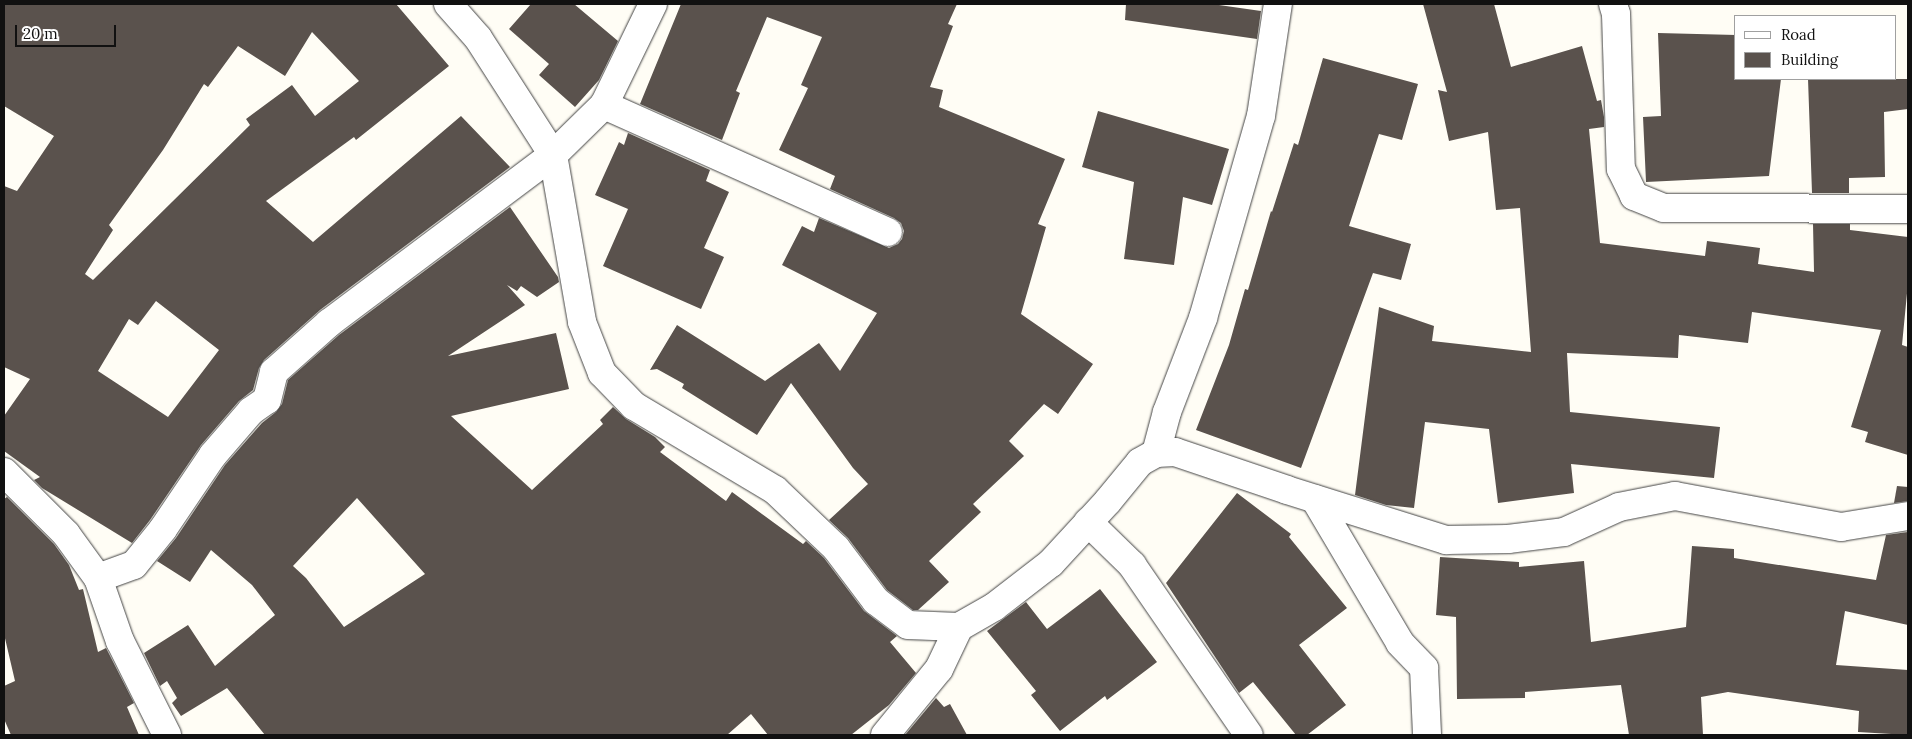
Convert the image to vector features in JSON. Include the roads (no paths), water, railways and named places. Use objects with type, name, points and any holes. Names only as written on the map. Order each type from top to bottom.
[{"type":"street","points":[[448,4],[478,38],[553,156],[582,322],[602,373],[634,406],[775,490],[836,548],[876,601],[908,625],[959,627],[994,607],[1051,563],[1140,462],[1156,453],[1175,452],[1446,540],[1508,539],[1564,532],[1619,507],[1675,496],[1841,527],[1908,516]]},
{"type":"street","points":[[98,578],[134,565],[163,529],[214,455],[251,411],[267,400],[274,372],[329,323],[553,156],[604,105],[653,4]]},
{"type":"street","points":[[1156,453],[1167,412],[1203,318],[1261,116],[1278,4]]},
{"type":"street","points":[[1613,4],[1616,14],[1621,169],[1634,196],[1664,208],[1908,209]]},
{"type":"street","points":[[604,105],[888,232]]},
{"type":"street","points":[[4,472],[66,534],[98,578],[120,641],[167,735]]},
{"type":"street","points":[[1315,499],[1400,643],[1424,668],[1428,735]]},
{"type":"street","points":[[1088,522],[1132,565],[1249,735]]},
{"type":"street","points":[[885,735],[939,669],[959,627]]}]
